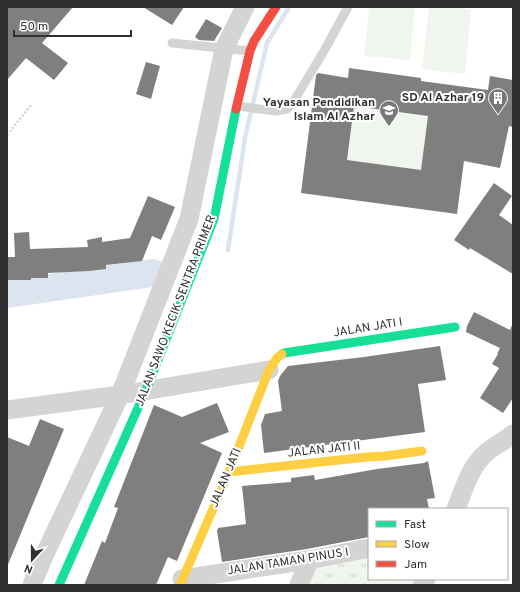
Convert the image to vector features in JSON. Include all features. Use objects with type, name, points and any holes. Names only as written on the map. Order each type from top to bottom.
[{"type":"street","name":"JALAN SAWO KECIK SENTRA PRIMER","points":[[32,585],[43,558],[120,395],[188,219],[224,49],[245,7]]},
{"type":"street","name":"JALAN SAWO KECIK SENTRA PRIMER","points":[[63,577],[146,390],[214,219],[250,51],[254,41],[276,7]]},
{"type":"street","points":[[188,219],[214,219]]},
{"type":"street","name":"JALAN JATI I","points":[[284,353],[455,327]]},
{"type":"street","name":"JALAN JATI","points":[[181,582],[229,472],[269,370],[277,358],[284,353]]},
{"type":"street","points":[[7,410],[166,388],[269,370]]},
{"type":"street","points":[[456,508],[471,471],[478,460],[488,451],[513,434]]},
{"type":"street","name":"JALAN JATI II","points":[[229,472],[422,451]]},
{"type":"street","name":"JALAN TAMAN PINUS I","points":[[181,582],[368,548]]},
{"type":"street","points":[[43,558],[63,577]]},
{"type":"street","points":[[299,585],[309,560]]},
{"type":"lane","points":[[239,106],[276,111],[287,109],[292,104],[324,51],[348,7]]},
{"type":"lane","points":[[172,43],[250,51]]},
{"type":"path","points":[[7,134],[32,104]]},
{"type":"green space","points":[[369,7],[415,7],[410,60],[364,56]]},
{"type":"green space","points":[[429,7],[471,9],[465,74],[422,69]]},
{"type":"green space","points":[[354,106],[428,116],[421,170],[347,160]]},
{"type":"green space","points":[[368,550],[368,580],[420,580],[417,585],[302,585],[309,562]]},
{"type":"building","points":[[7,7],[73,7],[42,43],[68,63],[54,80],[26,58],[7,80]]},
{"type":"building","points":[[143,7],[184,7],[172,25]]},
{"type":"building","points":[[206,19],[222,28],[214,41],[199,40],[195,37]]},
{"type":"building","points":[[146,62],[160,66],[151,99],[136,94]]},
{"type":"building","points":[[349,68],[421,78],[421,81],[488,90],[490,76],[513,80],[513,127],[509,126],[500,168],[464,161],[457,214],[301,193],[316,75],[318,73],[348,78]],"holes":[[[354,106],[428,116],[421,170],[347,160]]]},
{"type":"building","points":[[494,183],[512,196],[499,215],[513,225],[513,274],[454,240]]},
{"type":"building","points":[[148,196],[175,207],[161,240],[152,236],[142,261],[106,265],[106,269],[48,273],[48,278],[7,280],[7,257],[15,257],[14,233],[29,232],[30,249],[88,247],[87,240],[102,237],[102,242],[130,238]]},
{"type":"building","points":[[474,312],[510,330],[513,323],[513,398],[503,413],[480,398],[499,368],[492,364],[500,348],[466,332],[467,326]]},
{"type":"building","points":[[440,346],[446,380],[418,384],[425,432],[264,453],[261,425],[265,414],[282,411],[278,381],[288,366]]},
{"type":"building","points":[[217,403],[229,432],[200,443],[222,453],[177,561],[168,557],[156,585],[84,585],[102,541],[105,543],[118,508],[114,507],[154,405],[182,417]]},
{"type":"building","points":[[40,419],[64,429],[7,567],[7,437],[29,446]]},
{"type":"building","points":[[428,461],[435,498],[427,499],[429,508],[368,508],[368,537],[307,549],[222,562],[217,531],[218,528],[246,524],[242,486],[291,482],[291,478],[314,475],[315,480],[377,469],[424,463]]},
{"type":"waterway","points":[[228,250],[245,138],[267,43],[289,7]]},
{"type":"waterway","points":[[7,294],[153,273]]},
{"type":"traffic: fast","points":[[59,585],[146,390],[214,219],[236,109]]},
{"type":"traffic: fast","points":[[282,354],[455,327]]},
{"type":"traffic: slow","points":[[180,585],[229,472],[269,370],[277,358],[282,354]]},
{"type":"traffic: slow","points":[[229,472],[422,451]]},
{"type":"traffic: jam","points":[[236,109],[250,51],[254,41],[276,7]]},
{"type":"place","name":"SD Al Azhar 19","points":[[498,115]]},
{"type":"place","name":"Yayasan Pendidikan Islam Al Azhar","points":[[389,127]]}]
